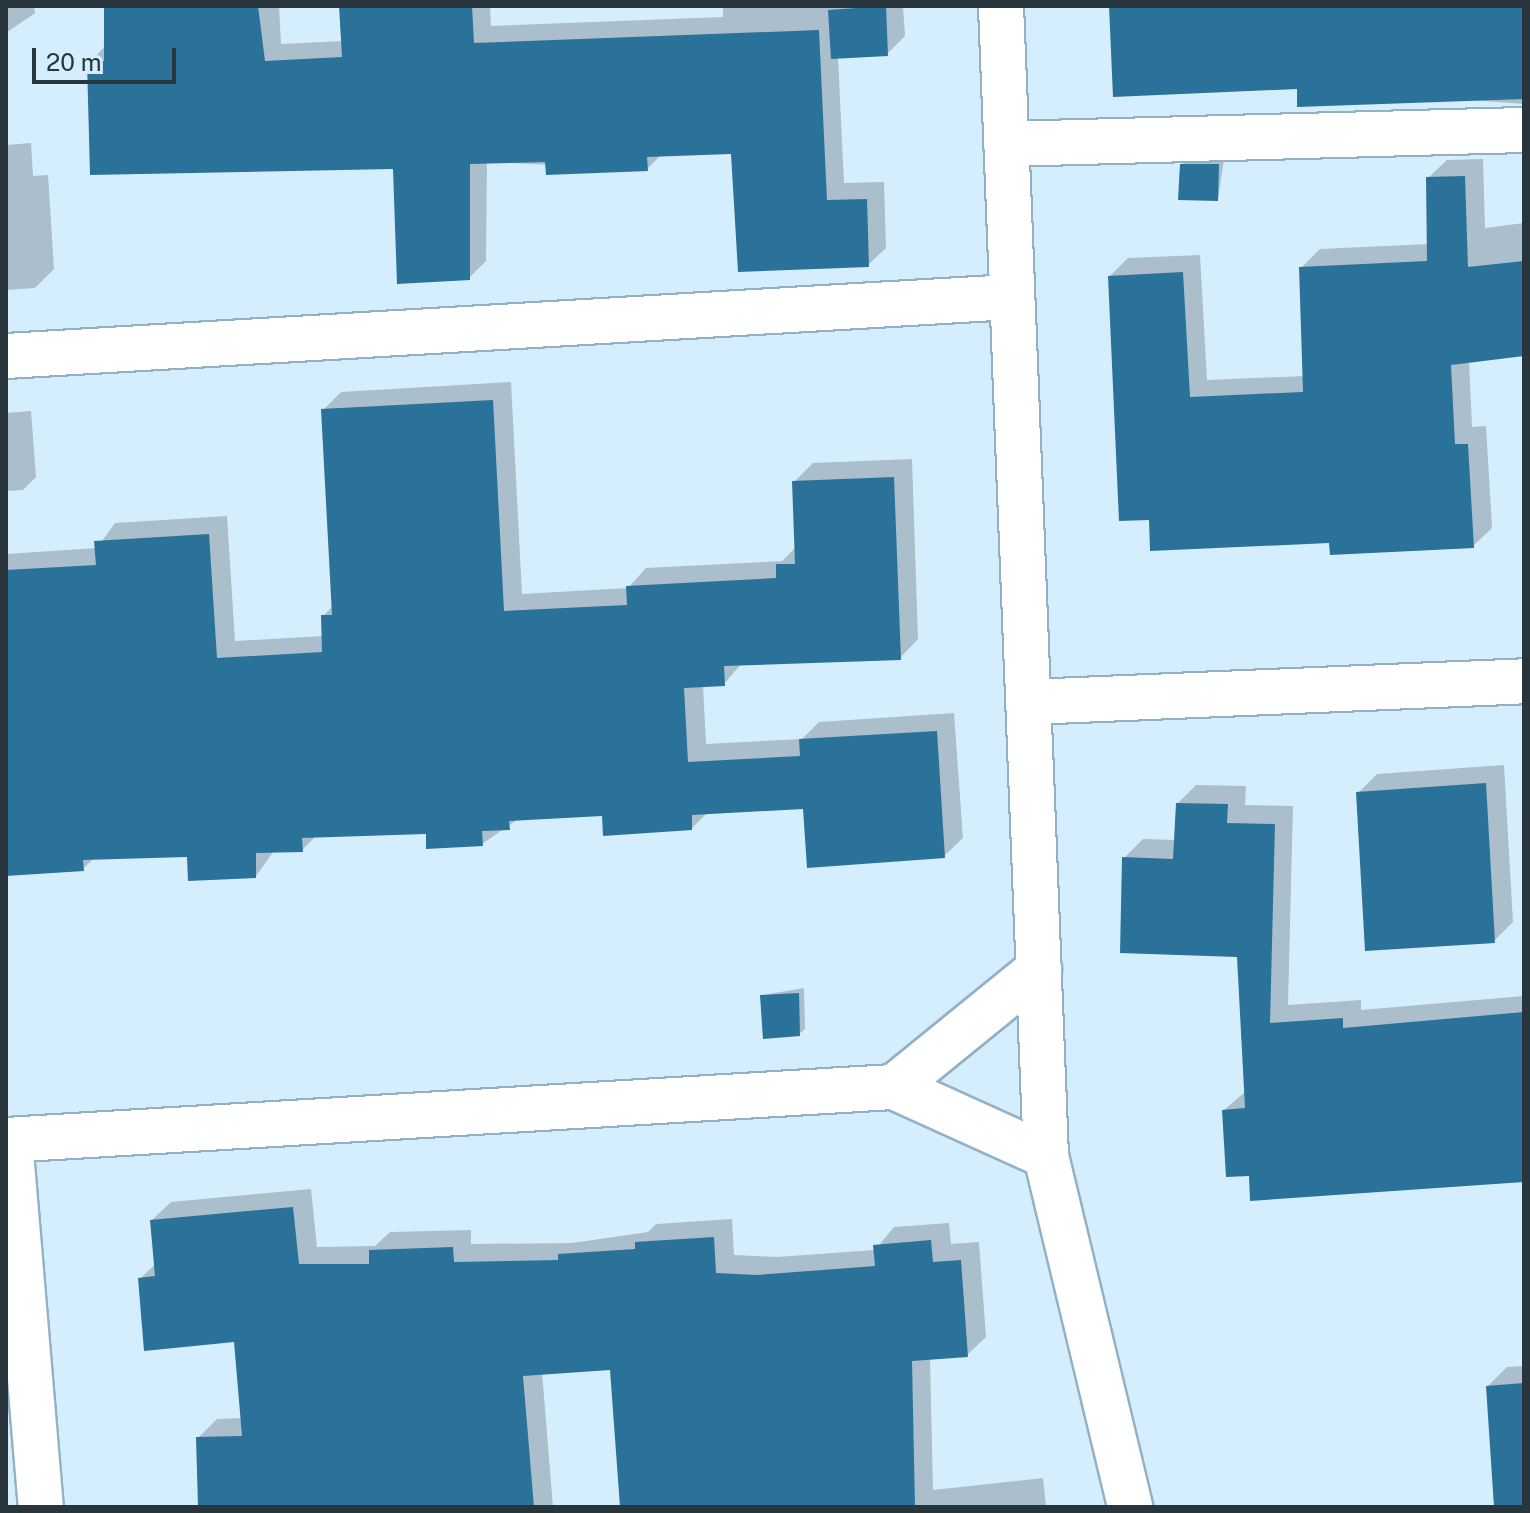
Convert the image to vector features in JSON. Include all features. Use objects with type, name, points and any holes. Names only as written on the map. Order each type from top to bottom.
[{"type":"street","points":[[1001,6],[1046,1156],[1130,1507]]},
{"type":"street","points":[[1006,144],[1524,130]]},
{"type":"street","points":[[6,356],[1012,297]]},
{"type":"street","points":[[1030,702],[1524,681]]},
{"type":"street","points":[[894,1087],[1039,969]]},
{"type":"street","points":[[41,1507],[8,1140],[894,1087],[1046,1156]]},
{"type":"building","points":[[104,6],[258,6],[265,61],[342,57],[339,6],[472,6],[474,43],[819,30],[827,200],[867,199],[869,267],[738,272],[731,154],[647,157],[648,171],[546,175],[545,162],[470,164],[470,280],[397,284],[393,169],[90,175],[87,62],[104,61]]},
{"type":"building","points":[[886,6],[888,56],[831,59],[828,10]]},
{"type":"building","points":[[1109,6],[1524,6],[1524,99],[1297,107],[1297,89],[1113,97]]},
{"type":"building","points":[[1180,164],[1219,164],[1218,201],[1178,200]]},
{"type":"building","points":[[1465,176],[1468,267],[1524,261],[1524,356],[1451,365],[1455,444],[1468,444],[1474,548],[1330,555],[1329,543],[1150,551],[1149,520],[1119,521],[1108,276],[1183,272],[1190,397],[1303,392],[1299,267],[1427,261],[1426,177]]},
{"type":"building","points":[[493,400],[504,611],[627,605],[626,586],[776,578],[776,564],[795,564],[792,481],[894,477],[901,660],[724,666],[725,686],[684,688],[688,762],[800,756],[799,739],[937,731],[945,858],[807,868],[803,809],[692,815],[692,830],[603,836],[602,816],[509,821],[510,830],[482,831],[483,846],[426,849],[426,834],[302,838],[303,852],[256,853],[256,878],[188,881],[187,857],[83,860],[84,871],[6,876],[6,570],[96,565],[94,541],[209,534],[217,658],[322,652],[321,615],[332,615],[321,409]]},
{"type":"building","points":[[1486,783],[1495,943],[1365,951],[1356,792]]},
{"type":"building","points":[[1176,803],[1228,804],[1227,823],[1275,824],[1270,1023],[1343,1018],[1343,1028],[1524,1012],[1524,1182],[1250,1201],[1249,1176],[1226,1177],[1222,1110],[1245,1108],[1237,957],[1120,953],[1122,857],[1173,859]]},
{"type":"building","points":[[799,993],[800,1036],[763,1039],[760,995]]},
{"type":"building","points":[[293,1207],[299,1264],[369,1264],[369,1250],[453,1247],[454,1262],[558,1260],[558,1254],[635,1249],[635,1242],[714,1237],[716,1273],[757,1275],[875,1266],[873,1245],[931,1240],[933,1262],[961,1260],[968,1357],[912,1361],[915,1507],[620,1507],[610,1370],[523,1376],[534,1507],[198,1507],[196,1437],[242,1436],[234,1342],[144,1351],[138,1278],[155,1276],[150,1220]]},
{"type":"building","points":[[1524,1383],[1524,1507],[1494,1507],[1486,1386]]}]
